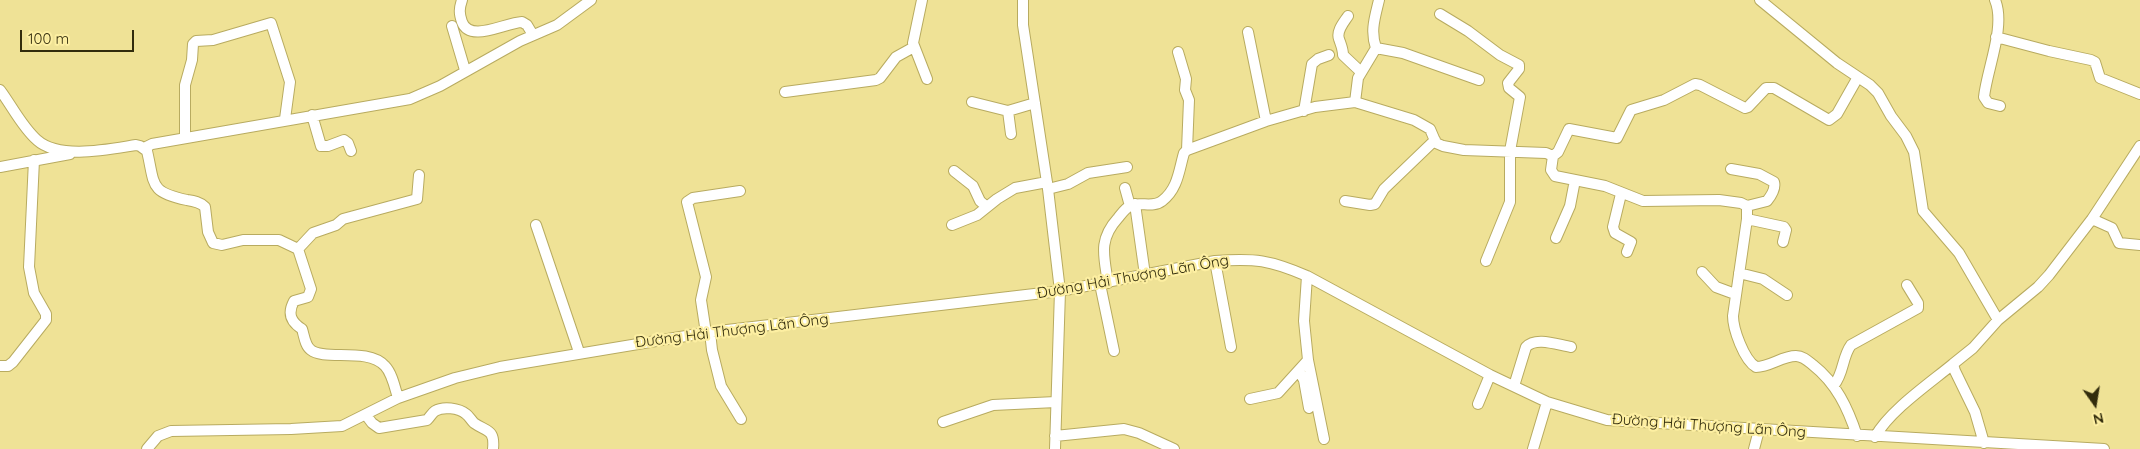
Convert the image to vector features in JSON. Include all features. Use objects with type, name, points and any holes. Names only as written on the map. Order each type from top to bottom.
[{"type":"street","points":[[462,0],[459,14],[464,28],[469,32],[480,32],[522,22],[527,25],[534,35]]},
{"type":"street","points":[[144,148],[152,144],[285,119],[410,99],[440,86],[465,70],[534,35],[562,23],[576,9],[591,0]]},
{"type":"street","points":[[922,0],[913,38],[914,47],[927,79]]},
{"type":"street","points":[[1376,48],[1372,26],[1379,0]]},
{"type":"street","points":[[1760,0],[1837,63],[1878,93],[1891,116],[1906,136],[1916,160],[1922,208],[1967,264],[1998,320]]},
{"type":"street","points":[[1995,0],[1999,13],[1984,97],[1988,103],[2000,106]]},
{"type":"street","points":[[1024,1],[1024,25],[1060,291],[1055,449]]},
{"type":"street","points":[[1440,14],[1468,31],[1500,55],[1519,65],[1519,69],[1508,83],[1509,88],[1520,97],[1510,151],[1510,202],[1486,261]]},
{"type":"street","points":[[1348,16],[1338,33],[1338,37],[1343,56],[1361,72]]},
{"type":"street","points":[[185,138],[185,85],[192,60],[193,44],[196,41],[213,40],[271,23],[290,82],[285,119]]},
{"type":"street","points":[[452,26],[465,70]]},
{"type":"street","points":[[1248,32],[1266,121]]},
{"type":"street","points":[[1996,37],[2091,60],[2095,62],[2100,78],[2140,94]]},
{"type":"street","points":[[785,92],[876,80],[880,78],[896,58],[914,47]]},
{"type":"street","points":[[1355,102],[1358,78],[1376,48]]},
{"type":"street","points":[[1376,48],[1403,53],[1479,80]]},
{"type":"street","points":[[1178,52],[1186,79],[1185,90],[1189,100],[1187,150]]},
{"type":"street","points":[[1304,111],[1312,64],[1318,58],[1329,55]]},
{"type":"street","points":[[1730,169],[1759,174],[1774,182],[1772,194],[1767,201],[1747,206],[1741,203],[1719,200],[1652,202],[1621,194],[1604,186],[1553,174],[1551,170],[1553,156],[1558,152],[1569,129],[1617,138],[1631,110],[1664,100],[1695,84],[1744,108],[1748,107],[1766,88],[1774,88],[1829,120],[1837,114],[1858,77]]},
{"type":"street","points":[[0,90],[31,134],[42,144],[61,150],[83,151]]},
{"type":"street","points":[[972,102],[1008,111],[1035,102]]},
{"type":"street","points":[[1114,351],[1104,284],[1103,249],[1105,235],[1115,221],[1132,205],[1154,205],[1165,198],[1175,185],[1183,154],[1187,150],[1266,121],[1328,105],[1355,102],[1414,120],[1430,129],[1435,140],[1440,144],[1453,148],[1546,153],[1553,156]]},
{"type":"street","points":[[1008,111],[1011,134]]},
{"type":"street","points":[[312,115],[321,146],[328,146],[344,140],[348,143],[350,151]]},
{"type":"street","points":[[1345,202],[1375,204],[1384,189],[1435,140]]},
{"type":"street","points":[[0,167],[83,151],[136,145],[144,148],[147,151],[155,184],[160,192],[166,196],[196,202],[205,207],[208,232],[213,243],[222,245],[243,240],[279,240],[285,241],[298,249],[311,289],[308,296],[294,301],[290,316],[293,323],[302,329],[307,346],[316,353],[348,354],[381,362],[388,370],[398,398]]},
{"type":"street","points":[[1875,437],[1880,428],[1897,411],[1973,348],[1998,320],[2050,275],[2092,219],[2140,146]]},
{"type":"street","points":[[0,366],[8,366],[13,362],[46,320],[46,314],[34,293],[29,267],[34,160]]},
{"type":"street","points":[[952,225],[977,215],[1015,188],[1068,184],[1088,173],[1127,168]]},
{"type":"street","points":[[954,171],[973,186],[980,201],[987,207]]},
{"type":"street","points":[[298,249],[313,233],[336,225],[343,219],[417,200],[419,175]]},
{"type":"street","points":[[1556,238],[1570,206],[1575,180]]},
{"type":"street","points":[[1125,188],[1132,205],[1144,276]]},
{"type":"street","points":[[740,191],[692,198],[687,201],[706,277],[701,300],[712,350],[721,386],[741,419]]},
{"type":"street","points":[[1621,194],[1613,228],[1616,233],[1631,242],[1627,252]]},
{"type":"street","points":[[1747,206],[1747,219],[1732,316],[1734,327],[1752,366],[1763,367],[1794,356],[1800,356],[1821,371],[1834,385],[1850,416],[1857,436]]},
{"type":"street","points":[[1747,219],[1784,227],[1786,230],[1783,242]]},
{"type":"street","points":[[2092,219],[2112,228],[2119,243],[2140,245]]},
{"type":"street","points":[[536,225],[579,352]]},
{"type":"street","name":"Đường Hải Thượng Lãn Ông","points":[[148,449],[158,436],[171,431],[335,427],[347,424],[398,398],[480,371],[579,352],[708,332],[1060,291],[1215,261],[1239,259],[1268,261],[1307,276],[1490,376],[1547,402],[1607,420],[2104,449]]},
{"type":"street","points":[[1215,261],[1231,348]]},
{"type":"street","points":[[1702,272],[1716,287],[1735,294]]},
{"type":"street","points":[[1739,273],[1763,279],[1787,295]]},
{"type":"street","points":[[1307,276],[1304,321],[1308,360],[1324,439]]},
{"type":"street","points":[[1834,385],[1842,373],[1846,353],[1851,345],[1918,308],[1918,303],[1907,285]]},
{"type":"street","points":[[1514,386],[1526,347],[1530,343],[1536,341],[1571,347]]},
{"type":"street","points":[[1250,400],[1278,393],[1308,360]]},
{"type":"street","points":[[1953,364],[1975,412],[1984,443]]},
{"type":"street","points":[[1299,371],[1304,380],[1309,408]]},
{"type":"street","points":[[1478,404],[1490,376]]},
{"type":"street","points":[[943,422],[993,405],[1056,402]]},
{"type":"street","points":[[1533,449],[1547,402]]},
{"type":"street","points":[[366,415],[374,426],[382,428],[427,420],[433,413],[442,409],[457,410],[464,412],[475,423],[490,431],[494,438],[493,449]]},
{"type":"street","points":[[1055,436],[1129,429],[1174,449]]},
{"type":"street","points":[[1754,449],[1759,430]]}]
